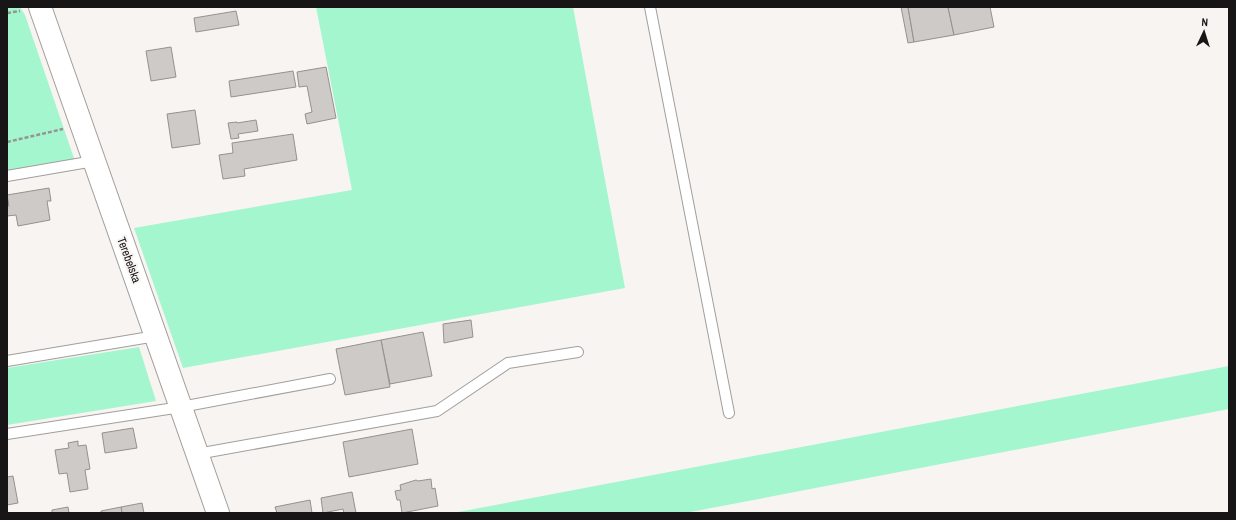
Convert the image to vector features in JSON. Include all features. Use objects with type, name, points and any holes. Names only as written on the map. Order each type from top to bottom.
[{"type":"street","name":"Terebelska","points":[[40,7],[218,513]]},
{"type":"lane","points":[[650,7],[729,413]]},
{"type":"lane","points":[[7,176],[94,161]]},
{"type":"lane","points":[[7,361],[156,336]]},
{"type":"lane","points":[[197,454],[437,411],[508,363],[578,352]]},
{"type":"lane","points":[[7,434],[180,407],[330,379]]},
{"type":"path","points":[[7,142],[69,128],[80,123]]},
{"type":"green space","points":[[7,7],[20,7],[25,15],[77,167],[7,180]]},
{"type":"green space","points":[[316,7],[573,7],[625,288],[183,368],[134,228],[352,190]]},
{"type":"green space","points":[[139,347],[156,401],[7,425],[7,368]]},
{"type":"green space","points":[[1229,366],[1229,409],[685,513],[453,513]]},
{"type":"building","points":[[901,7],[908,7],[914,42],[908,43]]},
{"type":"building","points":[[908,7],[948,7],[954,35],[914,42]]},
{"type":"building","points":[[948,7],[990,7],[994,27],[954,35]]},
{"type":"building","points":[[236,11],[239,25],[196,32],[194,18]]},
{"type":"building","points":[[171,47],[176,77],[151,81],[146,51]]},
{"type":"building","points":[[326,67],[336,118],[307,124],[305,114],[312,112],[307,86],[299,87],[297,72]]},
{"type":"building","points":[[293,71],[296,87],[231,97],[229,81]]},
{"type":"building","points":[[195,110],[200,144],[172,148],[167,114]]},
{"type":"building","points":[[256,120],[258,131],[238,134],[239,138],[231,139],[228,123]]},
{"type":"building","points":[[293,134],[297,160],[244,169],[245,176],[223,179],[219,155],[233,153],[232,143]]},
{"type":"building","points":[[49,188],[51,201],[47,201],[50,220],[18,226],[16,215],[7,216],[7,206],[9,206],[7,195]]},
{"type":"building","points":[[471,320],[473,337],[444,343],[443,324]]},
{"type":"building","points":[[423,332],[432,376],[390,384],[381,340]]},
{"type":"building","points":[[381,340],[390,387],[345,395],[336,349]]},
{"type":"building","points":[[133,428],[137,448],[105,453],[102,433]]},
{"type":"building","points":[[412,429],[418,464],[349,477],[343,442]]},
{"type":"building","points":[[78,441],[78,446],[86,445],[90,469],[85,470],[88,489],[70,492],[67,473],[59,474],[55,450],[69,448],[68,443]]},
{"type":"building","points":[[13,476],[18,503],[7,505],[7,477]]},
{"type":"building","points":[[431,479],[432,489],[435,488],[438,506],[402,513],[400,500],[397,500],[395,491],[401,490],[400,485],[416,480]]},
{"type":"building","points":[[352,492],[356,513],[344,513],[343,509],[323,513],[321,498]]},
{"type":"building","points":[[310,500],[312,513],[277,513],[275,507]]},
{"type":"building","points":[[142,503],[144,513],[122,513],[121,507]]},
{"type":"building","points":[[68,507],[69,513],[52,513],[52,510]]},
{"type":"building","points":[[121,507],[122,513],[101,513],[101,511]]}]
